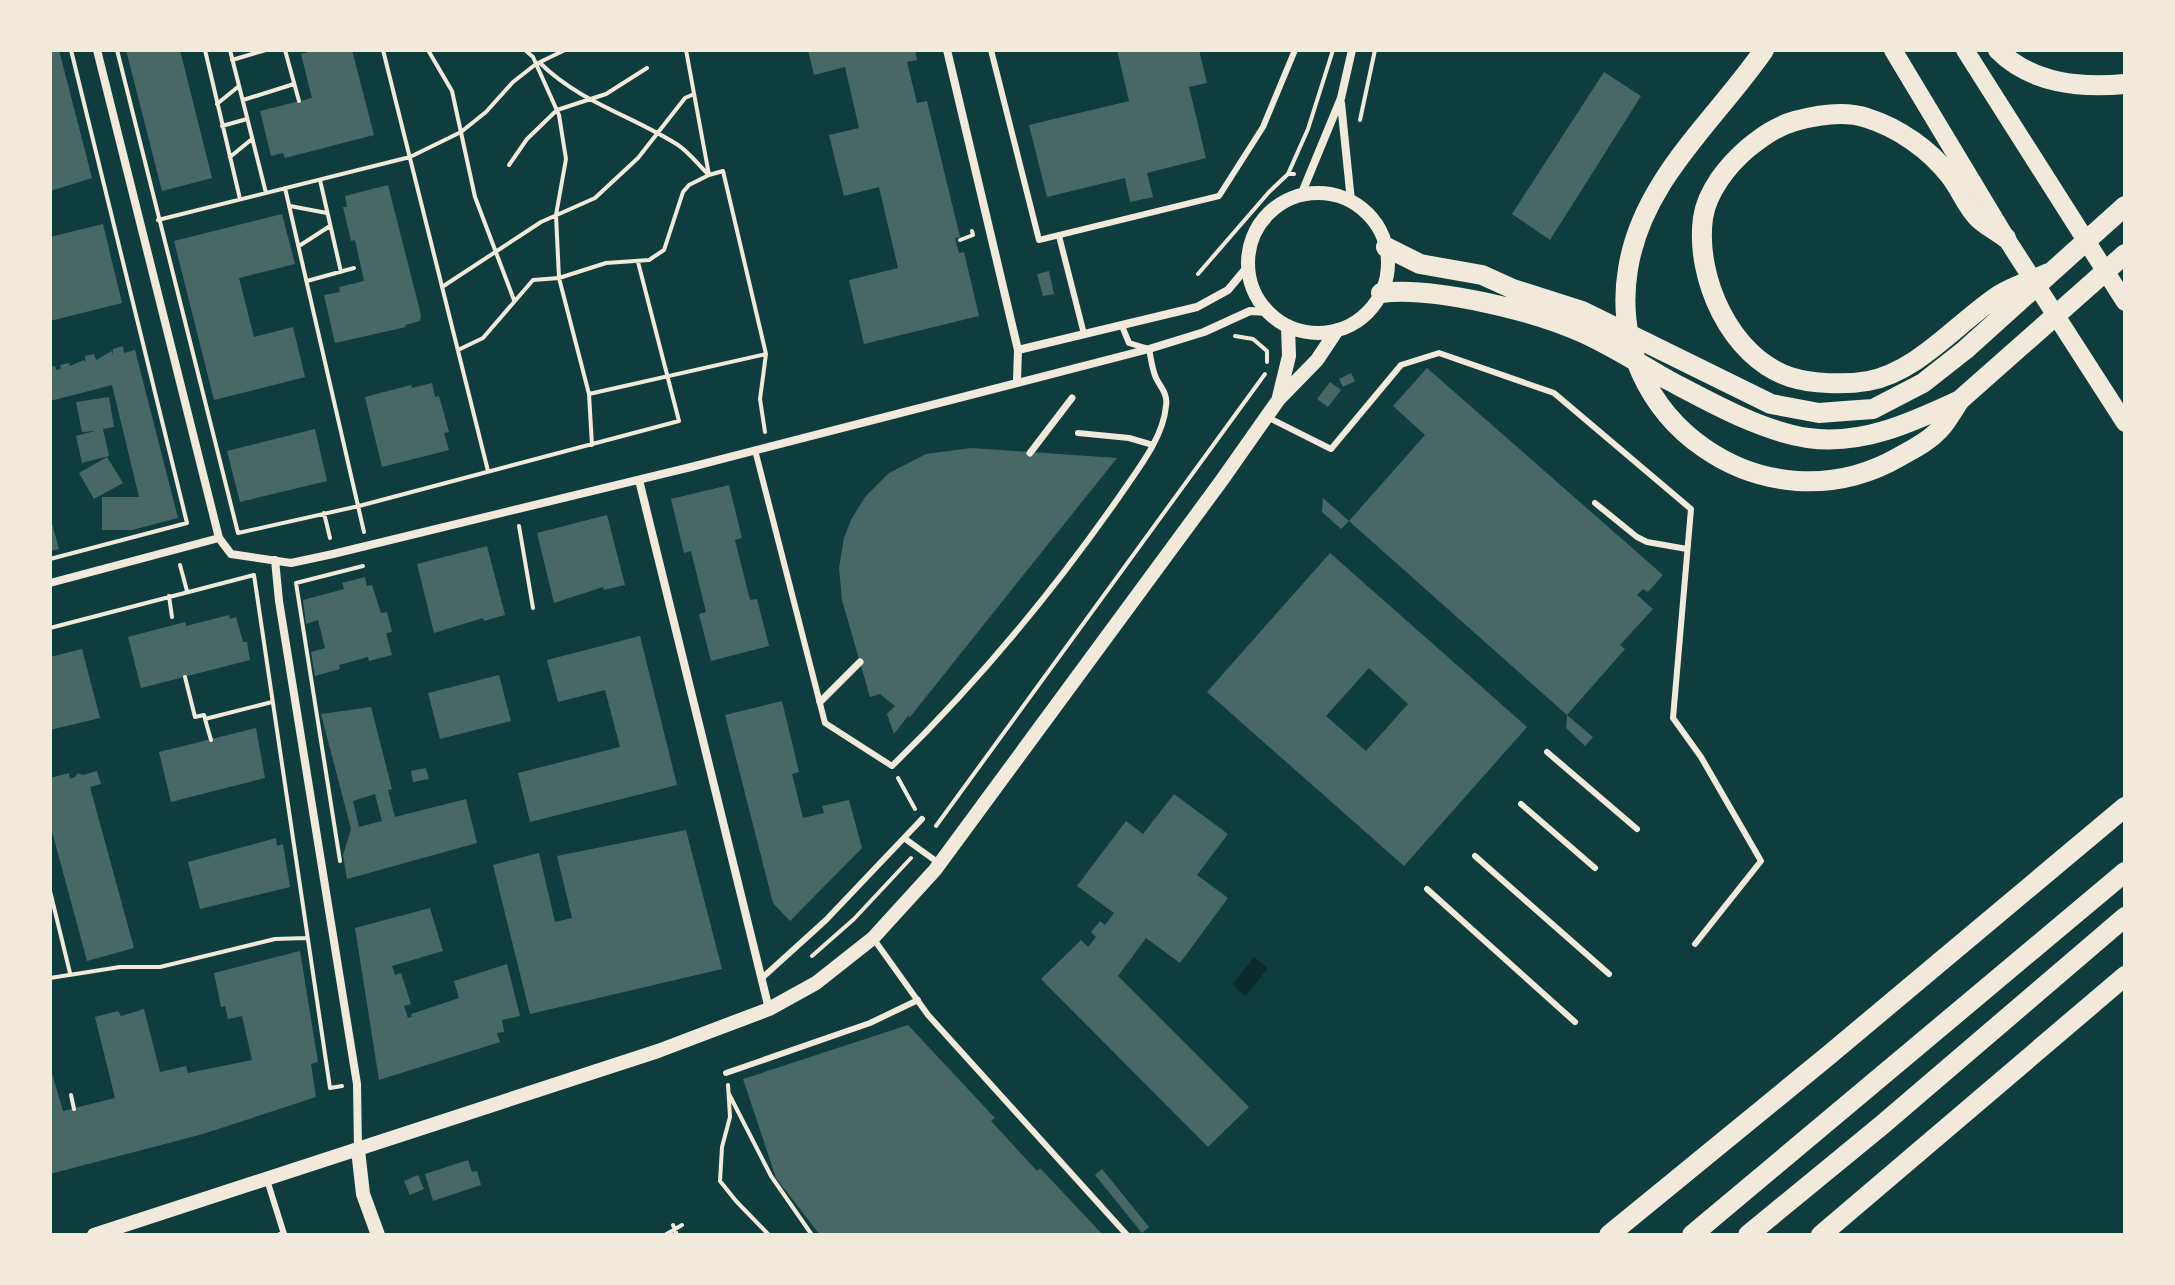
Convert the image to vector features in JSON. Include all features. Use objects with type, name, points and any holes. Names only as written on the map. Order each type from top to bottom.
[{"type":"highway","points":[[1764,50],[1669,171],[1650,202],[1637,232],[1627,270],[1630,339],[1640,371],[1657,402],[1681,430],[1739,469],[1774,480],[1829,480],[1884,466],[1940,429],[1960,400],[2125,254]]},
{"type":"highway","points":[[1998,50],[2033,74],[2064,83],[2095,86],[2125,84]]},
{"type":"highway","points":[[2006,238],[1978,218],[1950,175],[1926,151],[1892,128],[1864,116],[1835,114],[1782,124],[1732,162],[1715,188],[1703,216],[1706,275],[1729,330],[1765,362],[1787,376],[1810,381],[1867,381],[1890,375],[1937,345],[2001,294],[2049,273]]},
{"type":"highway","points":[[1386,247],[1420,264],[1482,275],[1513,289],[1582,311],[1771,404],[1819,413],[1873,409],[1923,383],[1965,350],[2125,206]]},
{"type":"highway","points":[[1381,293],[1415,291],[1464,298],[1581,332],[1764,428],[1810,439],[1866,435],[1899,428],[1960,400]]},
{"type":"highway","points":[[1609,1235],[2125,807]]},
{"type":"highway","points":[[1692,1235],[2125,872]]},
{"type":"highway","points":[[1748,1235],[2125,917]]},
{"type":"highway","points":[[1821,1235],[2125,976]]},
{"type":"main road","points":[[1893,50],[2006,238],[2125,423]]},
{"type":"main road","points":[[1965,50],[2125,302]]},
{"type":"street","points":[[97,50],[219,538],[231,554],[291,563],[333,554],[639,480],[1149,349],[1204,332],[1250,311],[1268,312]]},
{"type":"street","points":[[947,50],[1018,350],[1017,381]]},
{"type":"street","points":[[1301,195],[1341,98],[1352,50]]},
{"type":"street","points":[[1341,98],[1351,201]]},
{"type":"street","points":[[1327,193],[1351,201],[1373,220],[1386,247],[1386,278],[1381,293],[1363,316],[1337,330],[1320,333],[1288,326],[1268,312],[1253,291],[1248,266],[1249,250],[1262,221],[1286,200],[1301,195],[1327,193]]},
{"type":"street","points":[[1018,350],[1197,307],[1228,290],[1248,266]]},
{"type":"street","points":[[1279,399],[1289,356],[1288,326]]},
{"type":"street","points":[[94,1235],[658,1051],[769,1009],[816,983],[873,938],[940,864],[1279,399],[1317,360],[1337,330]]},
{"type":"street","points":[[1030,453],[1072,398]]},
{"type":"street","points":[[639,480],[769,1009]]},
{"type":"street","points":[[50,583],[219,538]]},
{"type":"street","points":[[275,560],[357,1084],[358,1150],[363,1194],[378,1235]]},
{"type":"street","points":[[820,702],[860,662]]},
{"type":"lane","points":[[991,50],[1039,240],[1219,196],[1263,127],[1295,50]]},
{"type":"lane","points":[[1059,236],[1084,334]]},
{"type":"lane","points":[[755,450],[825,723],[892,766],[936,723],[1045,595],[1090,538],[1153,445],[1166,405],[1166,394],[1155,377],[1149,349],[1129,343],[1122,326]]},
{"type":"lane","points":[[1266,417],[1331,449],[1401,365],[1439,353],[1554,393],[1691,509],[1673,718],[1701,757],[1761,861],[1695,944]]},
{"type":"lane","points":[[1078,433],[1129,438],[1153,445]]},
{"type":"lane","points":[[1595,503],[1647,542],[1687,549]]},
{"type":"lane","points":[[1547,752],[1637,829]]},
{"type":"lane","points":[[1521,804],[1595,868]]},
{"type":"lane","points":[[762,978],[826,920],[922,819]]},
{"type":"lane","points":[[904,838],[940,864]]},
{"type":"lane","points":[[1475,856],[1609,974]]},
{"type":"lane","points":[[1427,889],[1575,1022]]},
{"type":"lane","points":[[873,938],[928,1015],[1127,1235]]},
{"type":"lane","points":[[726,1073],[870,1023],[918,1000]]},
{"type":"lane","points":[[267,1179],[284,1234],[280,1235]]},
{"type":"path","points":[[50,559],[187,523],[71,50]]},
{"type":"path","points":[[117,50],[238,533],[359,506],[679,421],[638,262]]},
{"type":"path","points":[[205,50],[240,199]]},
{"type":"path","points":[[230,50],[266,193]]},
{"type":"path","points":[[232,60],[266,50]]},
{"type":"path","points":[[285,50],[299,101]]},
{"type":"path","points":[[383,50],[488,471]]},
{"type":"path","points":[[428,50],[452,91],[475,197],[514,300]]},
{"type":"path","points":[[525,50],[560,82],[681,147],[709,175]]},
{"type":"path","points":[[159,219],[410,157],[461,132],[486,112],[513,82],[565,50]]},
{"type":"path","points":[[686,50],[709,175]]},
{"type":"path","points":[[1358,129],[1375,50]]},
{"type":"path","points":[[538,64],[557,110],[566,159],[556,215],[559,278],[589,394],[592,445]]},
{"type":"path","points":[[509,165],[527,139],[557,110],[586,98],[606,94],[647,68]]},
{"type":"path","points":[[243,100],[294,84]]},
{"type":"path","points":[[217,104],[239,86]]},
{"type":"path","points":[[442,287],[541,222],[595,198],[638,158],[685,98],[695,94]]},
{"type":"path","points":[[222,126],[248,119]]},
{"type":"path","points":[[230,157],[252,139]]},
{"type":"path","points":[[458,350],[483,338],[533,280],[559,278],[606,263],[649,260],[664,250],[683,192],[689,185],[723,171],[766,354],[760,399],[767,446]]},
{"type":"path","points":[[1198,274],[1288,174]]},
{"type":"path","points":[[320,179],[341,272]]},
{"type":"path","points":[[285,188],[359,506]]},
{"type":"path","points":[[289,206],[327,213]]},
{"type":"path","points":[[960,240],[973,235],[969,220]]},
{"type":"path","points":[[299,246],[330,226]]},
{"type":"path","points":[[307,281],[354,268]]},
{"type":"path","points":[[801,964],[854,919],[918,849],[1267,371],[1267,351],[1253,339],[1237,335],[1227,339]]},
{"type":"path","points":[[589,394],[766,354]]},
{"type":"path","points":[[324,513],[333,554]]},
{"type":"path","points":[[519,526],[533,608]]},
{"type":"path","points":[[178,557],[187,592]]},
{"type":"path","points":[[50,628],[254,575],[330,1088],[342,1086]]},
{"type":"path","points":[[296,583],[340,864]]},
{"type":"path","points":[[169,596],[172,617]]},
{"type":"path","points":[[185,677],[195,717],[204,715],[211,740]]},
{"type":"path","points":[[205,719],[272,702]]},
{"type":"path","points":[[892,766],[909,800]]},
{"type":"path","points":[[50,891],[70,973]]},
{"type":"path","points":[[50,978],[120,967],[160,967],[275,939],[306,938]]},
{"type":"path","points":[[726,1073],[730,1117],[722,1147],[720,1181],[769,1235]]},
{"type":"path","points":[[728,1092],[771,1176],[812,1235]]},
{"type":"path","points":[[71,1095],[74,1109]]},
{"type":"path","points":[[665,1235],[682,1225]]},
{"type":"water","points":[[1254,957],[1268,968],[1246,996],[1232,985]]},
{"type":"building","points":[[50,50],[59,50],[92,178],[50,191]]},
{"type":"building","points":[[126,50],[180,50],[212,178],[162,191]]},
{"type":"building","points":[[315,50],[352,50],[374,135],[285,158],[283,153],[271,156],[260,111],[312,98],[301,54]]},
{"type":"building","points":[[808,50],[915,50],[917,60],[907,62],[917,103],[927,101],[960,237],[955,238],[959,253],[964,252],[979,316],[864,344],[849,280],[898,268],[879,187],[844,196],[829,135],[859,128],[845,67],[814,75]]},
{"type":"building","points":[[1117,50],[1199,50],[1207,83],[1189,87],[1206,158],[1147,173],[1153,197],[1130,202],[1125,178],[1047,197],[1029,125],[1129,101]]},
{"type":"building","points":[[1604,72],[1641,96],[1550,240],[1512,214]]},
{"type":"building","points":[[388,185],[420,321],[335,343],[324,295],[340,292],[339,287],[364,281],[355,240],[351,241],[343,207],[347,207],[345,196]]},
{"type":"building","points":[[282,214],[295,264],[239,278],[254,337],[293,327],[305,377],[214,400],[174,241]]},
{"type":"building","points":[[103,224],[122,303],[50,321],[50,237]]},
{"type":"building","points":[[1049,271],[1054,294],[1043,296],[1037,274]]},
{"type":"building","points":[[123,346],[124,353],[135,350],[178,518],[132,530],[102,530],[102,497],[139,497],[112,385],[50,401],[50,367],[55,366],[56,370],[61,369],[60,365],[86,362],[85,356],[94,354],[96,360],[112,351],[113,355],[113,349]]},
{"type":"building","points":[[1427,368],[1663,575],[1648,592],[1643,589],[1637,595],[1653,609],[1620,645],[1625,649],[1567,715],[1349,521],[1425,435],[1393,406]]},
{"type":"building","points":[[1351,373],[1355,381],[1343,387],[1339,379]]},
{"type":"building","points":[[1330,382],[1341,390],[1328,407],[1317,399]]},
{"type":"building","points":[[432,383],[449,432],[444,433],[449,450],[382,467],[365,397]]},
{"type":"building","points":[[109,397],[114,427],[103,429],[109,456],[82,463],[76,436],[95,431],[82,432],[76,402]]},
{"type":"building","points":[[315,429],[327,481],[240,502],[227,451]]},
{"type":"building","points":[[971,448],[1117,458],[894,734],[887,714],[895,706],[880,694],[870,697],[842,600],[839,568],[844,538],[865,497],[889,473],[926,454]]},
{"type":"building","points":[[107,457],[123,483],[94,499],[79,473]]},
{"type":"building","points":[[729,485],[742,538],[735,540],[750,600],[757,599],[769,646],[711,661],[699,614],[706,612],[691,551],[684,553],[671,499]]},
{"type":"building","points":[[1323,498],[1349,521],[1341,529],[1322,512]]},
{"type":"building","points":[[607,515],[625,585],[604,590],[603,587],[554,603],[537,533]]},
{"type":"building","points":[[50,516],[59,549],[50,551]]},
{"type":"building","points":[[487,546],[505,615],[484,621],[483,618],[434,633],[417,564]]},
{"type":"building","points":[[1330,553],[1527,727],[1404,866],[1207,692]],"holes":[[[1369,668],[1408,704],[1366,751],[1326,716]]]},
{"type":"building","points":[[365,577],[367,586],[372,585],[381,613],[387,612],[392,632],[386,633],[392,655],[369,661],[368,657],[315,676],[311,652],[325,648],[318,620],[306,624],[303,600],[344,589],[342,583]]},
{"type":"building","points":[[229,615],[230,619],[236,617],[243,642],[247,642],[250,660],[141,688],[128,637],[185,622],[186,626]]},
{"type":"building","points":[[640,636],[677,785],[530,822],[518,773],[620,747],[605,690],[558,702],[547,660]]},
{"type":"building","points":[[82,649],[100,718],[50,730],[50,657]]},
{"type":"building","points":[[499,675],[511,721],[440,739],[428,693]]},
{"type":"building","points":[[782,701],[799,772],[792,774],[803,818],[824,813],[822,806],[849,800],[862,848],[790,921],[773,903],[725,715]]},
{"type":"building","points":[[371,707],[392,789],[388,790],[395,817],[466,799],[477,843],[347,879],[343,855],[351,829],[321,714]],"holes":[[[375,794],[382,821],[359,827],[353,801]]]},
{"type":"building","points":[[1567,715],[1593,737],[1585,746],[1566,728]]},
{"type":"building","points":[[256,728],[265,778],[171,802],[159,752]]},
{"type":"building","points":[[426,768],[429,779],[413,782],[411,771]]},
{"type":"building","points":[[97,771],[101,784],[90,787],[134,948],[87,961],[50,824],[50,778],[69,773],[70,779],[78,773],[83,775]]},
{"type":"building","points":[[1174,794],[1228,834],[1197,875],[1228,898],[1180,963],[1146,938],[1118,976],[1249,1107],[1208,1147],[1041,979],[1081,940],[1088,947],[1096,937],[1091,932],[1100,921],[1105,925],[1114,913],[1077,886],[1126,821],[1143,834]]},
{"type":"building","points":[[686,830],[722,969],[530,1014],[493,865],[539,853],[555,922],[572,918],[557,856]]},
{"type":"building","points":[[276,838],[277,846],[283,844],[290,887],[200,909],[188,862]]},
{"type":"building","points":[[430,908],[443,951],[392,966],[395,975],[401,973],[411,1004],[404,1006],[408,1018],[412,1017],[411,1014],[459,998],[454,981],[507,964],[520,1016],[502,1020],[504,1032],[497,1033],[500,1042],[379,1080],[355,928]]},
{"type":"building","points":[[300,951],[318,1062],[311,1064],[316,1097],[203,1134],[50,1174],[50,1067],[63,1111],[115,1098],[95,1017],[118,1011],[121,1016],[144,1009],[160,1072],[186,1066],[188,1073],[252,1060],[242,1016],[228,1019],[225,1006],[221,1007],[214,973]]},
{"type":"building","points":[[908,1025],[995,1118],[991,1121],[1037,1171],[1040,1168],[1103,1235],[820,1235],[776,1178],[743,1079]]},
{"type":"building","points":[[468,1160],[472,1172],[477,1171],[481,1185],[433,1201],[425,1174]]},
{"type":"building","points":[[1102,1169],[1149,1227],[1142,1233],[1095,1175]]},
{"type":"building","points":[[418,1175],[424,1189],[410,1195],[404,1181]]}]
